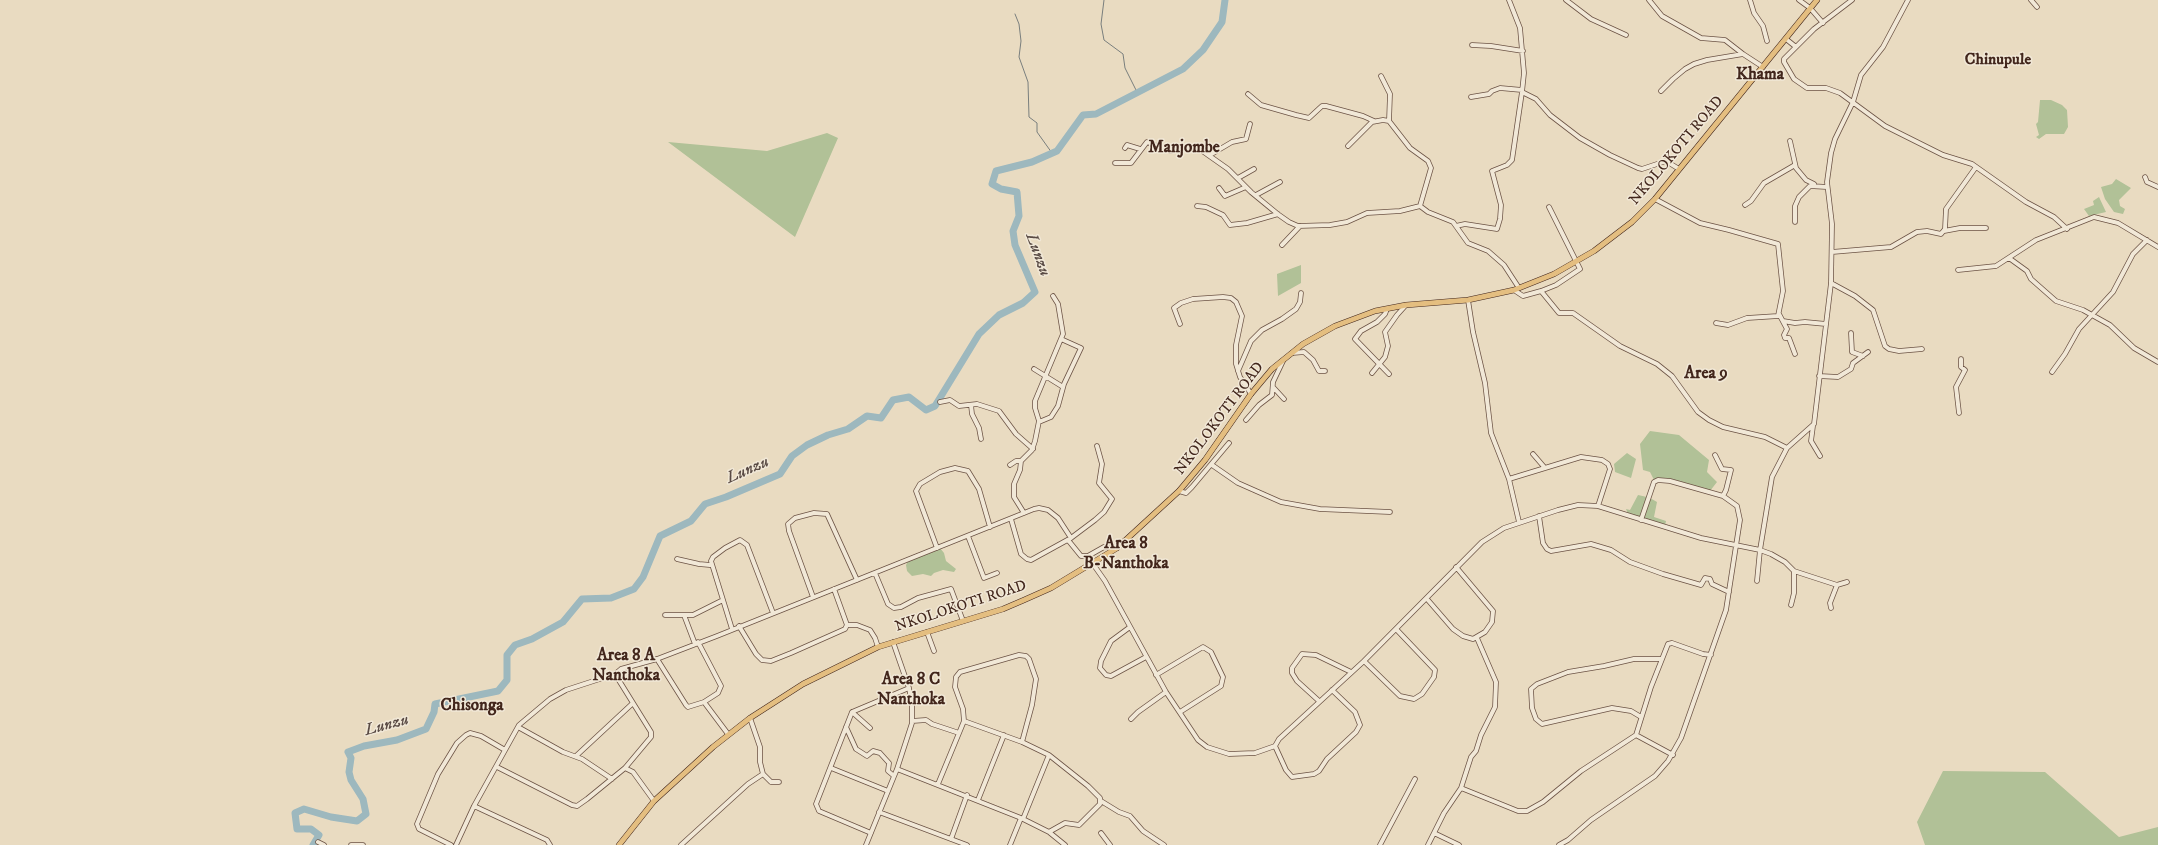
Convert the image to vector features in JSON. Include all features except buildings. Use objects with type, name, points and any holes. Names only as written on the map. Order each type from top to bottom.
[{"type":"main road","name":"NKOLOKOTI ROAD","points":[[619,845],[654,801],[728,734],[803,684],[878,647],[1004,609],[1052,588],[1117,548],[1179,491],[1205,460],[1251,394],[1284,359],[1291,353],[1335,326],[1387,309],[1406,305],[1468,300],[1516,289],[1578,262],[1611,239],[1655,199],[1817,0]]},
{"type":"street","points":[[1456,226],[1465,224],[1497,229],[1500,219],[1501,205],[1492,171],[1512,160],[1522,91],[1523,51],[1520,28],[1509,0]]},
{"type":"street","points":[[1566,0],[1591,19],[1626,35]]},
{"type":"street","points":[[1648,0],[1662,16],[1701,38],[1725,40],[1763,67]]},
{"type":"street","points":[[1750,0],[1754,13],[1763,26],[1767,41]]},
{"type":"street","points":[[1799,0],[1810,8],[1823,23]]},
{"type":"street","points":[[1852,0],[1823,23],[1784,59],[1784,62],[1799,84],[1807,88],[1826,88],[1840,93],[1886,126],[1943,155],[1976,167],[2026,202],[2054,217],[2067,229]]},
{"type":"street","points":[[1820,456],[1811,441],[1826,324],[1832,252],[1832,224],[1828,186],[1828,166],[1835,139],[1853,102],[1861,75],[1883,47],[1908,0]]},
{"type":"street","points":[[2031,0],[2037,7]]},
{"type":"street","points":[[1786,39],[1796,47]]},
{"type":"street","points":[[1472,45],[1491,46],[1523,51]]},
{"type":"street","points":[[1661,92],[1673,79],[1694,64],[1734,54],[1743,54]]},
{"type":"street","points":[[1381,76],[1390,94],[1389,121],[1410,148],[1428,161],[1432,168],[1420,206]]},
{"type":"street","points":[[1471,97],[1489,94],[1500,88],[1522,91],[1536,99],[1550,116],[1580,138],[1610,155],[1642,169],[1666,161],[1680,169]]},
{"type":"street","points":[[1248,94],[1261,105],[1309,118],[1322,106],[1326,106],[1363,116],[1374,122]]},
{"type":"street","points":[[1348,146],[1363,130],[1374,122],[1383,120],[1389,121]]},
{"type":"street","points":[[1210,155],[1232,142],[1246,139],[1250,124]]},
{"type":"street","points":[[1790,141],[1795,165],[1806,180],[1814,185],[1828,186]]},
{"type":"street","points":[[1115,163],[1131,163],[1140,149],[1147,142],[1170,151],[1188,147],[1201,150],[1210,155],[1238,178],[1256,196],[1278,214],[1289,222],[1300,226],[1330,226],[1347,222],[1366,213],[1400,211],[1420,206]]},
{"type":"street","points":[[1125,148],[1127,145],[1140,149]]},
{"type":"street","points":[[1744,205],[1751,201],[1764,183],[1795,165]]},
{"type":"street","points":[[1944,231],[1946,209],[1976,167]]},
{"type":"street","points":[[1238,178],[1254,168]]},
{"type":"street","points":[[2145,177],[2147,182],[2158,187]]},
{"type":"street","points":[[1256,196],[1280,182]]},
{"type":"street","points":[[1795,222],[1796,202],[1810,186],[1814,185]]},
{"type":"street","points":[[1219,188],[1225,196],[1246,187]]},
{"type":"street","points":[[1655,199],[1700,224],[1777,242],[1783,280],[1783,296],[1779,314],[1786,329],[1784,335],[1785,338],[1789,338],[1795,354]]},
{"type":"street","points":[[1197,206],[1206,207],[1223,215],[1230,224],[1247,223],[1278,214]]},
{"type":"street","points":[[1420,206],[1428,212],[1453,222],[1468,243],[1488,251],[1504,265],[1516,289],[1523,296],[1542,291],[1556,285],[1579,271],[1580,268],[1549,207]]},
{"type":"street","points":[[1958,270],[1996,266],[2036,240],[2067,229],[2090,218],[2101,217],[2128,228],[2146,240],[2158,245]]},
{"type":"street","points":[[1282,245],[1300,226]]},
{"type":"street","points":[[1832,252],[1891,247],[1917,232],[1927,231],[1941,234],[1944,231],[1960,228],[1986,228]]},
{"type":"street","points":[[2052,372],[2065,354],[2079,329],[2113,292],[2132,254],[2146,240]]},
{"type":"street","points":[[2008,258],[2027,271],[2031,279],[2056,301],[2091,315],[2110,325],[2137,350],[2158,362]]},
{"type":"street","points":[[1830,283],[1855,296],[1873,310],[1885,346],[1889,349],[1899,352],[1922,349]]},
{"type":"street","points":[[1542,291],[1559,313],[1573,313],[1620,346],[1657,364],[1672,376],[1698,412],[1709,420],[1723,427],[1765,437],[1787,448]]},
{"type":"street","points":[[1238,371],[1251,341],[1262,330],[1282,320],[1296,309],[1300,302],[1301,293]]},
{"type":"street","points":[[1024,513],[1014,497],[1013,490],[1020,470],[1021,461],[1033,449],[1039,422],[1034,405],[1044,376],[1063,334],[1058,304],[1053,296]]},
{"type":"street","points":[[1180,324],[1174,308],[1176,305],[1193,299],[1223,297],[1231,298],[1238,305],[1242,316],[1235,356],[1238,371],[1251,394]]},
{"type":"street","points":[[1468,300],[1473,332],[1485,383],[1491,433],[1509,479],[1519,522]]},
{"type":"street","points":[[1372,373],[1385,357],[1388,346],[1385,332],[1396,315],[1406,305]]},
{"type":"street","points":[[1387,309],[1385,314],[1377,322],[1361,330],[1356,339],[1389,374]]},
{"type":"street","points":[[1716,323],[1728,325],[1741,320],[1777,316],[1779,314]]},
{"type":"street","points":[[1783,321],[1826,324]]},
{"type":"street","points":[[1851,333],[1852,352],[1863,356]]},
{"type":"street","points":[[1039,422],[1051,417],[1058,406],[1063,387],[1081,348],[1061,339]]},
{"type":"street","points":[[1291,353],[1304,352],[1313,360],[1319,371],[1325,371]]},
{"type":"street","points":[[1819,376],[1838,377],[1851,369],[1853,363],[1868,352]]},
{"type":"street","points":[[1246,420],[1259,405],[1272,395],[1273,382],[1284,359]]},
{"type":"street","points":[[1959,413],[1956,387],[1965,370],[1961,367],[1961,359]]},
{"type":"street","points":[[1034,369],[1063,387]]},
{"type":"street","points":[[1273,387],[1284,399]]},
{"type":"street","points":[[940,402],[950,400],[958,406],[977,404],[999,411],[1016,434],[1033,449]]},
{"type":"street","points":[[971,404],[972,414],[979,428],[981,439]]},
{"type":"street","points":[[1757,581],[1760,550],[1772,477],[1787,448],[1814,424]]},
{"type":"street","points":[[1179,491],[1186,493],[1229,444]]},
{"type":"street","points":[[1011,519],[1021,554],[1027,559],[1031,560],[1070,539],[1104,512],[1112,499],[1099,483],[1102,464],[1097,446]]},
{"type":"street","points":[[1533,454],[1545,468]]},
{"type":"street","points":[[1715,455],[1722,469],[1731,470],[1723,496]]},
{"type":"street","points":[[1509,479],[1581,458],[1593,458],[1608,464],[1608,474],[1598,506]]},
{"type":"street","points":[[1010,465],[1016,460],[1021,461]]},
{"type":"street","points":[[1212,465],[1238,483],[1281,502],[1320,509],[1335,508],[1368,512],[1390,512]]},
{"type":"street","points":[[937,548],[916,490],[920,484],[940,472],[955,468],[968,471],[979,489],[990,527]]},
{"type":"street","points":[[1559,845],[1568,840],[1591,820],[1655,776],[1672,754],[1681,738],[1724,615],[1729,592],[1740,511],[1735,503],[1723,496],[1670,481],[1658,480],[1654,482],[1641,520]]},
{"type":"street","points":[[1093,564],[1105,581],[1166,692],[1198,740],[1217,751],[1244,754],[1255,753],[1275,746],[1280,739],[1319,701],[1364,661],[1456,567],[1492,534],[1519,522],[1539,516],[1578,505],[1598,506],[1701,538],[1760,550],[1782,560],[1794,571],[1837,585],[1847,582]]},
{"type":"street","points":[[456,845],[474,806],[518,727],[543,704],[566,690],[615,674],[622,669],[658,658],[1040,508],[1048,510],[1058,518],[1081,556],[1088,556],[1104,547],[1117,548]]},
{"type":"street","points":[[813,597],[788,527],[790,521],[800,517],[821,512],[827,514],[857,580]]},
{"type":"street","points":[[1539,516],[1543,543],[1547,549],[1551,551],[1591,544],[1611,550],[1630,562],[1663,574],[1701,585],[1705,578],[1710,579],[1712,584],[1729,592]]},
{"type":"street","points":[[968,536],[984,578],[997,574]]},
{"type":"street","points":[[732,629],[710,565],[713,557],[725,548],[740,540],[744,541],[747,545],[773,613]]},
{"type":"street","points":[[676,558],[699,564],[710,565]]},
{"type":"street","points":[[1426,599],[1458,633],[1469,639],[1476,638],[1485,632],[1492,622],[1493,611],[1456,567]]},
{"type":"street","points":[[1791,605],[1794,592],[1794,571]]},
{"type":"street","points":[[875,573],[888,604],[894,608],[901,607],[918,598],[951,589],[963,621]]},
{"type":"street","points":[[1831,608],[1830,603],[1837,585]]},
{"type":"street","points":[[834,589],[847,625]]},
{"type":"street","points":[[665,615],[698,613],[721,600]]},
{"type":"street","points":[[658,658],[688,707],[704,702],[718,693],[721,686],[696,643],[684,615]]},
{"type":"street","points":[[739,626],[756,654],[767,662],[843,631],[847,625]]},
{"type":"street","points":[[847,625],[857,625],[870,630],[878,647]]},
{"type":"street","points":[[1130,627],[1112,641],[1100,661],[1100,668],[1106,675],[1111,676],[1146,657]]},
{"type":"street","points":[[1364,661],[1400,696],[1414,699],[1422,694],[1434,677],[1435,670],[1396,629]]},
{"type":"street","points":[[927,632],[934,651]]},
{"type":"street","points":[[1428,845],[1444,813],[1461,788],[1471,757],[1493,713],[1497,700],[1496,682],[1476,638]]},
{"type":"street","points":[[866,845],[897,769],[912,721],[910,688],[893,642]]},
{"type":"street","points":[[1461,788],[1520,811],[1527,811],[1543,802],[1581,771],[1636,735],[1667,646],[1672,643],[1703,654],[1711,654]]},
{"type":"street","points":[[1156,675],[1203,647],[1211,652],[1222,677],[1221,686],[1180,712]]},
{"type":"street","points":[[1319,701],[1297,681],[1292,673],[1292,668],[1300,656],[1305,653],[1310,653],[1351,672]]},
{"type":"street","points":[[938,784],[964,721],[963,709],[955,687],[957,674],[974,667],[1023,655],[1029,659],[1036,680],[1031,712],[1022,742]]},
{"type":"street","points":[[1641,717],[1631,711],[1612,708],[1542,724],[1536,720],[1532,708],[1531,689],[1537,684],[1568,672],[1634,658],[1662,659]]},
{"type":"street","points":[[497,767],[574,806],[587,799],[625,768],[651,737],[651,732],[615,674]]},
{"type":"street","points":[[871,833],[825,814],[816,807],[852,712],[910,688]]},
{"type":"street","points":[[1275,746],[1286,770],[1292,777],[1314,774],[1322,768],[1327,759],[1356,732],[1360,725],[1358,716],[1355,712],[1332,690]]},
{"type":"street","points":[[1131,720],[1138,712],[1166,692]]},
{"type":"street","points":[[704,702],[728,734]]},
{"type":"street","points":[[576,756],[633,703]]},
{"type":"street","points":[[852,712],[870,728]]},
{"type":"street","points":[[750,718],[760,749],[760,762],[763,774],[771,782],[779,782]]},
{"type":"street","points":[[912,721],[926,720],[932,724],[959,733]]},
{"type":"street","points":[[964,721],[1022,742],[1049,755],[1088,786],[1101,801],[1130,816],[1143,831],[1164,845]]},
{"type":"street","points":[[518,727],[563,752],[576,756],[612,779]]},
{"type":"street","points":[[846,727],[856,749],[867,756],[873,750],[880,753],[889,763],[888,771],[894,776]]},
{"type":"street","points":[[451,845],[419,829],[417,824],[438,774],[457,743],[470,733],[481,736],[504,750]]},
{"type":"street","points":[[978,800],[1004,735]]},
{"type":"street","points":[[1636,735],[1672,754]]},
{"type":"street","points":[[1010,845],[1049,755]]},
{"type":"street","points":[[625,768],[633,772],[654,801]]},
{"type":"street","points":[[832,768],[888,792]]},
{"type":"street","points":[[897,769],[967,795],[1022,818],[1049,832],[1065,845]]},
{"type":"street","points":[[681,845],[748,784],[763,774]]},
{"type":"street","points":[[1380,845],[1415,779]]},
{"type":"street","points":[[951,839],[967,795]]},
{"type":"street","points":[[1049,832],[1065,823],[1079,825],[1101,801]]},
{"type":"street","points":[[474,806],[547,840],[550,845]]},
{"type":"street","points":[[879,812],[967,845]]},
{"type":"street","points":[[1101,833],[1110,845]]},
{"type":"street","points":[[1434,833],[1459,845]]},
{"type":"street","points":[[318,842],[324,845]]},
{"type":"street","points":[[351,845],[363,845]]},
{"type":"green space","points":[[2040,100],[2051,100],[2062,105],[2067,110],[2068,127],[2064,134],[2046,134],[2039,139],[2036,137],[2039,135],[2036,124],[2038,122]]},
{"type":"green space","points":[[827,133],[838,138],[795,237],[668,142],[767,151]]},
{"type":"green space","points":[[2116,179],[2131,188],[2119,200],[2120,206],[2125,209],[2123,214],[2114,212],[2105,199],[2101,187],[2112,184]]},
{"type":"green space","points":[[2099,197],[2106,212],[2089,216],[2084,209],[2094,205],[2093,201]]},
{"type":"green space","points":[[1301,265],[1301,283],[1278,296],[1277,274]]},
{"type":"green space","points":[[1650,431],[1679,435],[1709,460],[1707,472],[1717,482],[1710,491],[1670,479],[1654,480],[1650,472],[1643,470],[1640,444]]},
{"type":"green space","points":[[1627,453],[1636,459],[1631,478],[1615,472],[1614,464]]},
{"type":"green space","points":[[1638,495],[1647,497],[1640,518],[1628,514],[1626,509],[1630,510]]},
{"type":"green space","points":[[1650,498],[1657,502],[1654,517],[1666,521],[1665,526],[1643,518]]},
{"type":"green space","points":[[940,548],[944,553],[946,561],[956,569],[954,572],[943,570],[934,573],[931,576],[923,574],[912,576],[907,571],[906,565],[908,561]]},
{"type":"green space","points":[[1943,771],[2045,772],[2119,837],[2158,827],[2158,845],[1925,845],[1917,822]]},
{"type":"waterway","points":[[1104,0],[1101,24],[1104,40],[1123,54],[1125,68],[1137,92]]},
{"type":"waterway","name":"Lunzu","points":[[726,497],[780,474],[792,456],[807,445],[828,435],[848,429],[867,416],[881,418],[893,400],[909,397],[926,410],[935,406],[979,334],[999,315],[1023,303],[1035,292],[1015,245],[1013,231],[1019,216],[1017,192],[1001,189],[992,184],[996,171],[1032,162],[1057,151],[1083,115],[1096,114],[1183,69],[1203,50],[1222,22],[1225,0]]},
{"type":"waterway","points":[[1015,14],[1019,24],[1021,41],[1019,57],[1028,82],[1029,117],[1037,123],[1037,132],[1052,153]]},
{"type":"waterway","name":"Lunzu","points":[[313,845],[319,835],[311,829],[297,829],[295,813],[304,809],[331,817],[357,821],[366,814],[363,799],[351,780],[349,772],[351,758],[348,752],[364,746],[397,740],[426,729],[434,712],[435,704],[498,691],[507,680],[507,655],[515,645],[532,639],[563,622],[582,599],[611,598],[634,589],[643,577],[660,536],[691,521],[705,504],[726,497]]},
{"type":"district","name":"Chinupule","points":[[1998,61]]},
{"type":"district","name":"Khama","points":[[1760,75]]},
{"type":"district","name":"Manjombe","points":[[1184,148]]},
{"type":"district","name":"Area 9","points":[[1706,374]]},
{"type":"district","name":"Area 8 B-Nanthoka","points":[[1126,554]]},
{"type":"district","name":"Area 8 A Nanthoka","points":[[626,666]]},
{"type":"district","name":"Area 8 C Nanthoka","points":[[911,690]]},
{"type":"district","name":"Chisonga","points":[[472,706]]}]
